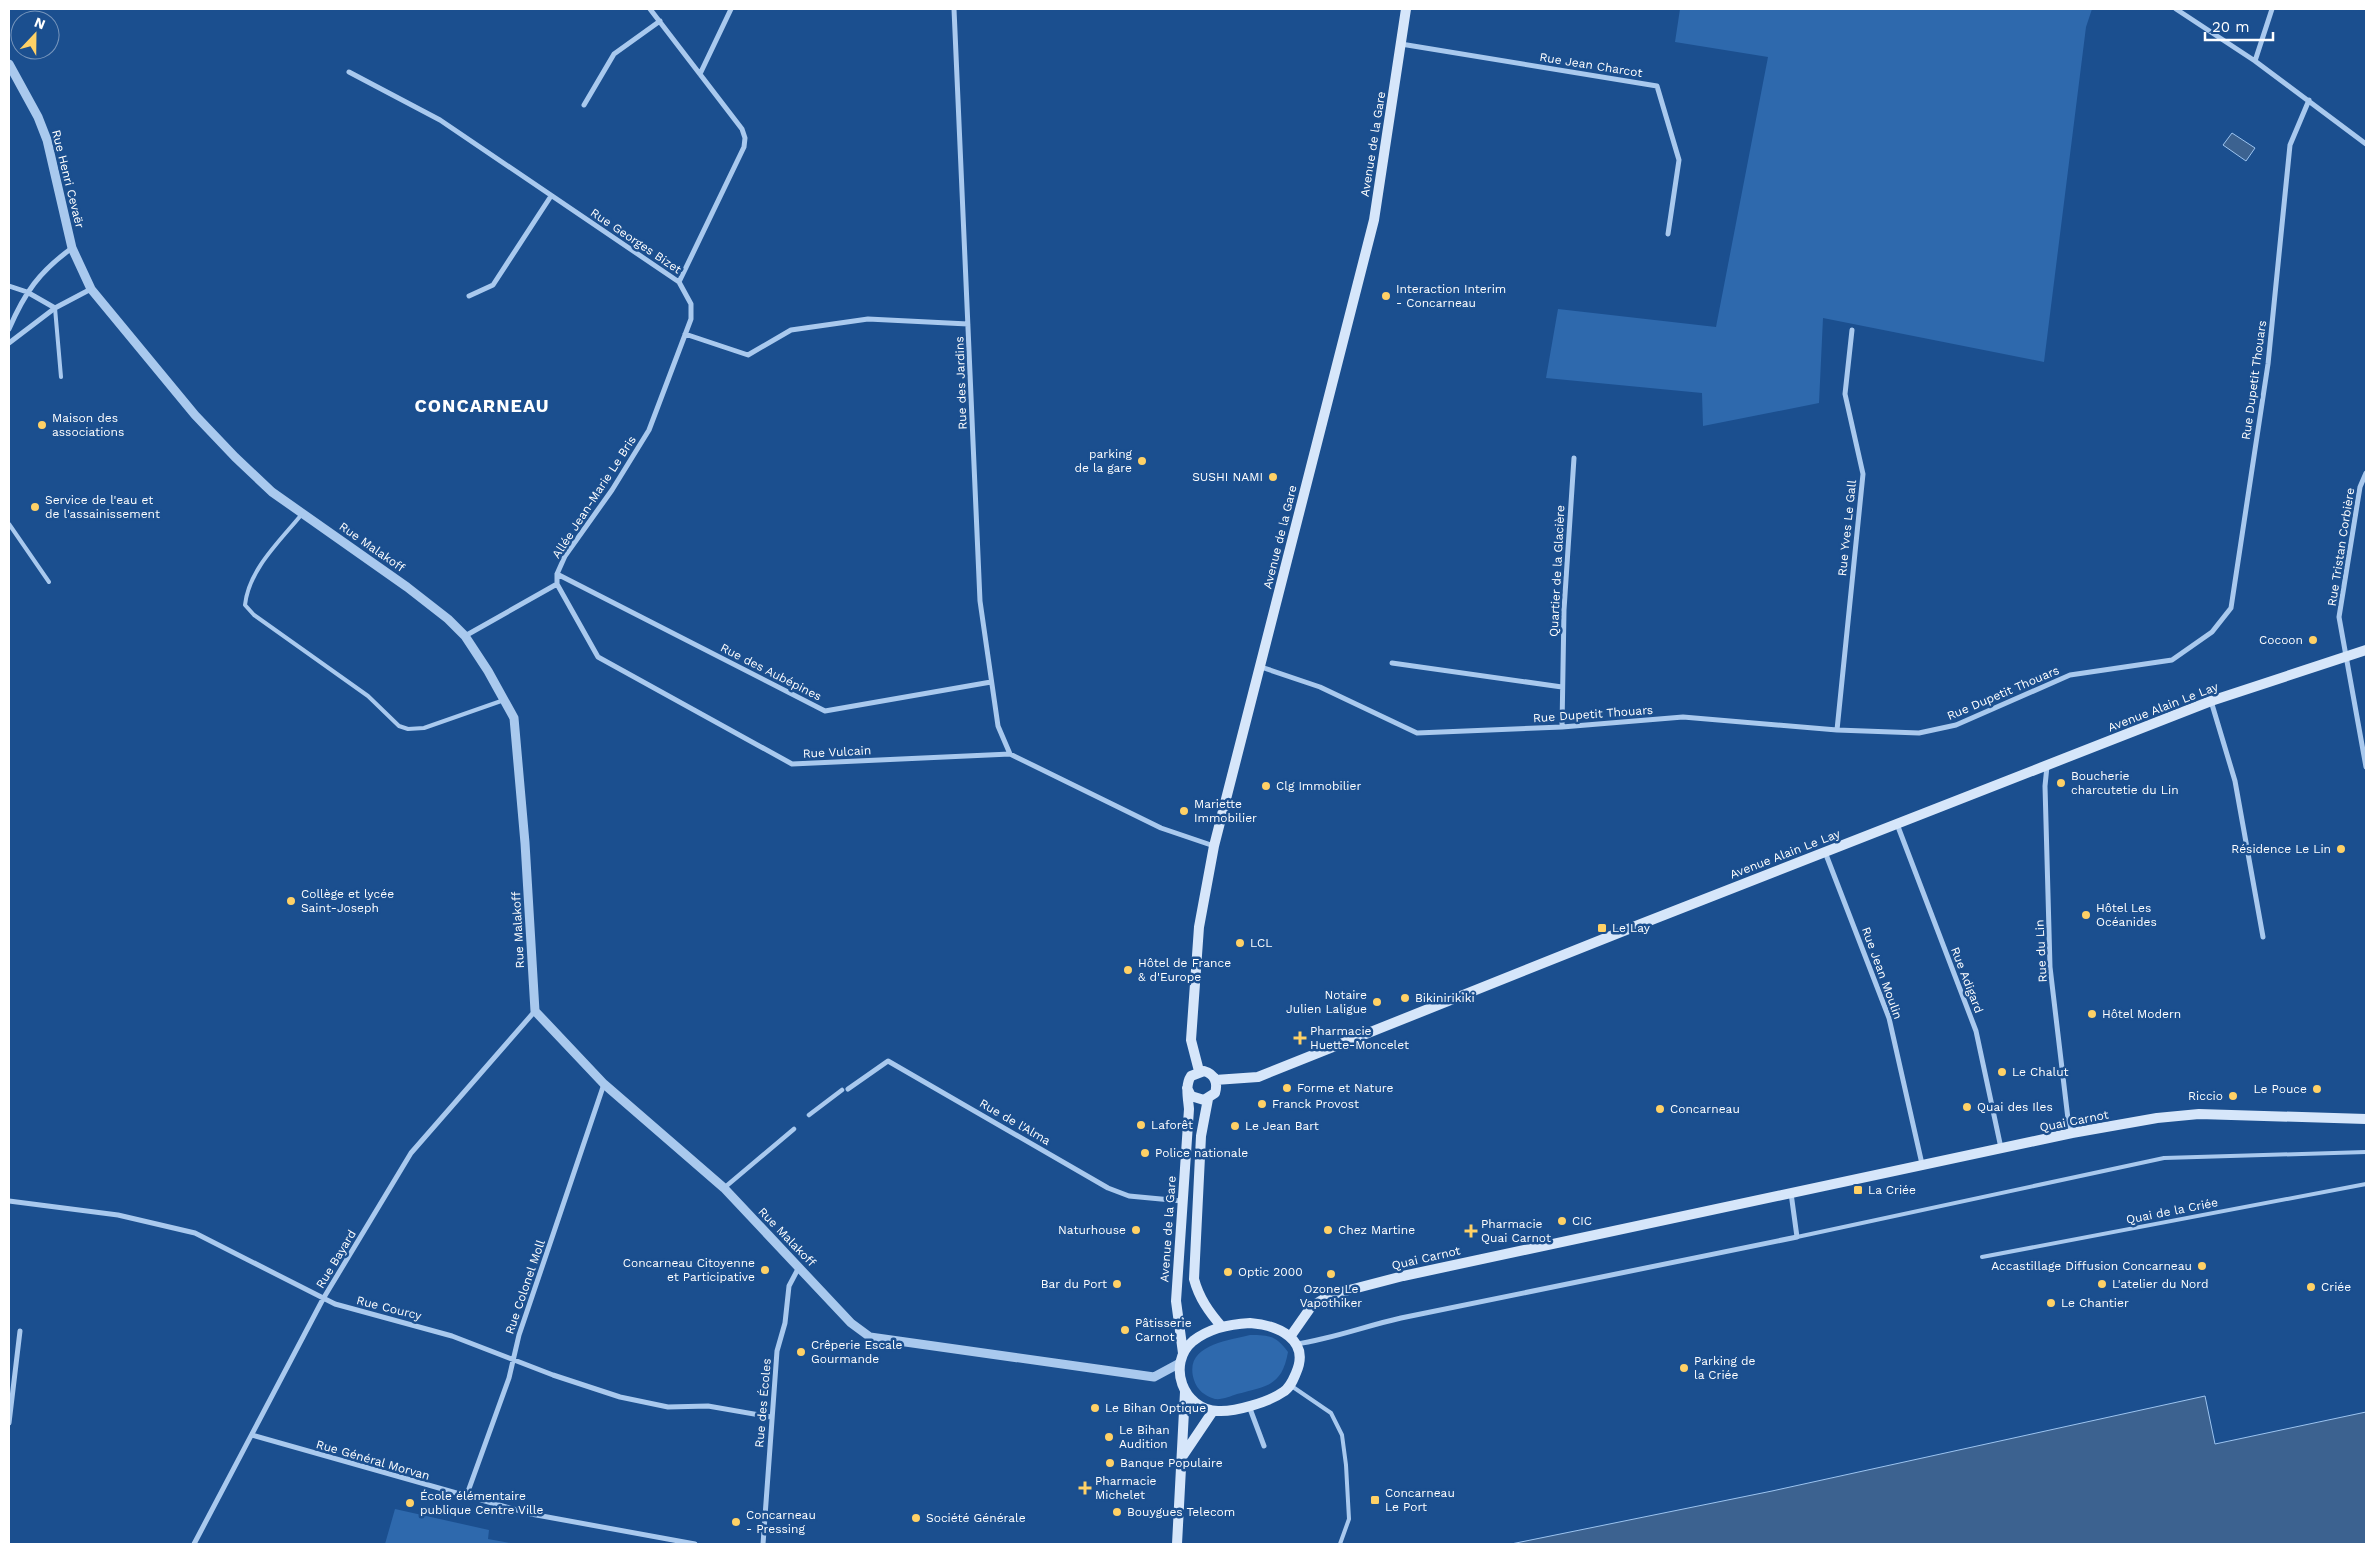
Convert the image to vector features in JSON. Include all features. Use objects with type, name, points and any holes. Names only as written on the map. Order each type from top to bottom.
[{"type":"main road","name":"Avenue de la Gare","points":[[1198,1071],[1191,1040],[1200,927],[1214,846],[1374,220],[1406,9]]},
{"type":"main road","name":"Avenue Alain Le Lay","points":[[1215,1080],[1258,1077],[1824,852],[2211,701],[2346,655],[2366,650]]},
{"type":"main road","points":[[1208,1099],[1195,1099],[1187,1088],[1188,1079],[1198,1071],[1208,1072],[1215,1080],[1215,1093],[1208,1099],[1201,1136],[1194,1279],[1197,1292],[1207,1309],[1222,1327]]},
{"type":"main road","name":"Avenue de la Gare","points":[[1182,1358],[1176,1312],[1189,1109],[1187,1088]]},
{"type":"main road","name":"Quai Carnot","points":[[1293,1340],[1311,1307],[1330,1295],[1403,1276],[2072,1133],[2157,1118],[2199,1114],[2366,1119]]},
{"type":"main road","points":[[1250,1323],[1266,1324],[1278,1328],[1293,1340],[1300,1357],[1298,1369],[1284,1392],[1235,1410],[1213,1410],[1201,1406],[1184,1392],[1181,1386],[1182,1358],[1192,1342],[1222,1327],[1250,1323]]},
{"type":"main road","points":[[1176,1544],[1184,1392]]},
{"type":"main road","points":[[1182,1457],[1213,1410]]},
{"type":"street","name":"Rue Georges Bizet","points":[[349,72],[440,120],[679,282],[744,147],[745,138],[742,129],[650,9]]},
{"type":"street","points":[[700,74],[731,9]]},
{"type":"street","name":"Rue des Jardins","points":[[954,9],[980,601],[998,726],[1010,754]]},
{"type":"street","points":[[2176,9],[2255,61],[2366,144]]},
{"type":"street","points":[[2255,61],[2272,9]]},
{"type":"street","points":[[584,104],[614,54],[660,21]]},
{"type":"street","name":"Rue Jean Charcot","points":[[1401,44],[1657,86],[1679,160],[1668,234]]},
{"type":"street","name":"Rue Henri Cevaër","points":[[9,64],[38,117],[46,140],[72,248]]},
{"type":"street","name":"Rue Dupetit Thouars","points":[[1261,667],[1320,687],[1417,733],[1562,727],[1683,717],[1837,730],[1918,733],[1956,725],[2070,675],[2172,660],[2212,632],[2231,608],[2268,364],[2290,144],[2309,100]]},
{"type":"street","points":[[469,296],[493,284],[551,196]]},
{"type":"street","points":[[9,329],[27,292],[50,264],[72,248]]},
{"type":"street","name":"Rue Malakoff","points":[[72,248],[91,289],[195,415],[272,492],[407,587],[448,618],[465,636],[514,718],[525,843],[535,1011],[604,1084],[724,1188],[851,1323],[870,1337],[1154,1377],[1182,1358]]},
{"type":"street","name":"Allée Jean-Marie Le Bris","points":[[557,584],[557,574],[566,556],[612,490],[650,430],[691,319],[691,304],[679,282]]},
{"type":"street","points":[[9,286],[27,292],[55,308]]},
{"type":"street","points":[[9,343],[55,308],[91,289]]},
{"type":"street","points":[[685,334],[748,355],[791,330],[868,319],[968,324]]},
{"type":"street","name":"Rue Yves Le Gall","points":[[1837,730],[1863,474],[1846,394],[1852,330]]},
{"type":"street","name":"Quartier de la Glacière","points":[[1562,727],[1564,602],[1574,458]]},
{"type":"street","name":"Rue Tristan Corbière","points":[[2366,473],[2360,486],[2339,617],[2366,768]]},
{"type":"street","name":"Rue des Aubépines","points":[[557,574],[825,711],[991,682]]},
{"type":"street","points":[[465,636],[557,584]]},
{"type":"street","name":"Rue Vulcain","points":[[557,584],[598,657],[792,764],[1010,754],[1161,828],[1214,846]]},
{"type":"street","points":[[1392,664],[1562,686]]},
{"type":"street","points":[[2211,701],[2235,781],[2263,937]]},
{"type":"street","name":"Rue du Lin","points":[[2048,766],[2045,786],[2050,967],[2068,1119],[2072,1133]]},
{"type":"street","name":"Rue Adigard","points":[[1897,824],[1976,1031],[2001,1148]]},
{"type":"street","name":"Rue Jean Moulin","points":[[1824,852],[1889,1018],[1922,1164]]},
{"type":"street","name":"Rue Bayard","points":[[194,1544],[323,1299],[411,1153],[535,1011]]},
{"type":"street","name":"Rue de l'Alma","points":[[848,1089],[888,1061],[1108,1188],[1129,1196],[1182,1201]]},
{"type":"street","name":"Rue Colonel Moll","points":[[466,1497],[509,1378],[512,1359],[604,1084]]},
{"type":"street","points":[[809,1115],[842,1090]]},
{"type":"street","points":[[724,1188],[794,1129]]},
{"type":"street","points":[[1293,1340],[1326,1340],[1361,1327],[1401,1318],[1797,1237],[1791,1193]]},
{"type":"street","name":"Rue Courcy","points":[[9,1201],[118,1215],[195,1233],[323,1299],[444,1333],[612,1394],[648,1404],[668,1407],[708,1406],[771,1417]]},
{"type":"street","name":"Rue des Écoles","points":[[763,1544],[777,1351],[784,1328],[789,1286],[799,1267]]},
{"type":"street","points":[[9,1423],[20,1331]]},
{"type":"street","points":[[1249,1405],[1264,1446]]},
{"type":"street","name":"Rue Général Morvan","points":[[252,1435],[531,1514],[695,1544]]},
{"type":"lane","points":[[55,308],[61,377]]},
{"type":"lane","points":[[302,514],[256,571],[246,593],[245,605],[254,615],[368,696],[399,726],[408,729],[424,728],[504,700]]},
{"type":"lane","points":[[9,524],[49,582]]},
{"type":"lane","points":[[1797,1237],[2164,1158],[2366,1152]]},
{"type":"lane","name":"Quai de la Criée","points":[[1982,1257],[2366,1184]]},
{"type":"lane","points":[[1290,1385],[1331,1413],[1342,1435],[1349,1519],[1340,1544]]},
{"type":"shaded area","points":[[1680,9],[2092,9],[2086,27],[2044,362],[1823,318],[1819,403],[1703,426],[1702,393],[1546,378],[1558,309],[1716,327],[1768,57],[1675,42]]},
{"type":"shaded area","points":[[2232,133],[2255,148],[2246,161],[2223,145]]},
{"type":"shaded area","points":[[1250,1335],[1263,1335],[1272,1338],[1280,1343],[1288,1352],[1282,1372],[1277,1378],[1265,1386],[1223,1398],[1215,1399],[1202,1392],[1194,1380],[1192,1368],[1195,1359],[1209,1347]]},
{"type":"shaded area","points":[[2205,1396],[2215,1444],[2366,1412],[2366,1544],[1511,1544],[1772,1491]]},
{"type":"shaded area","points":[[395,1509],[489,1530],[488,1539],[516,1544],[385,1544]]},
{"type":"place","name":"Interaction Interim - Concarneau","points":[[1386,296]]},
{"type":"place","name":"Maison des associations","points":[[42,425]]},
{"type":"place","name":"parking de la gare","points":[[1142,461]]},
{"type":"place","name":"SUSHI NAMI","points":[[1273,477]]},
{"type":"place","name":"Service de l'eau et de l'assainissement","points":[[35,507]]},
{"type":"place","name":"Cocoon","points":[[2313,640]]},
{"type":"place","name":"Boucherie charcutetie du Lin","points":[[2061,783]]},
{"type":"place","name":"Clg Immobilier","points":[[1266,786]]},
{"type":"place","name":"Mariette Immobilier","points":[[1184,811]]},
{"type":"place","name":"Résidence Le Lin","points":[[2341,849]]},
{"type":"place","name":"Collège et lycée Saint-Joseph","points":[[291,901]]},
{"type":"place","name":"Hôtel Les Océanides","points":[[2086,915]]},
{"type":"place","name":"Le Lay","points":[[1602,928]]},
{"type":"place","name":"LCL","points":[[1240,943]]},
{"type":"place","name":"Hôtel de France & d'Europe","points":[[1128,970]]},
{"type":"place","name":"Bikinirikiki","points":[[1405,998]]},
{"type":"place","name":"Notaire Julien Laligue","points":[[1377,1002]]},
{"type":"place","name":"Hôtel Modern","points":[[2092,1014]]},
{"type":"place","name":"Pharmacie Huette-Moncelet","points":[[1300,1038]]},
{"type":"place","name":"Le Chalut","points":[[2002,1072]]},
{"type":"place","name":"Forme et Nature","points":[[1287,1088]]},
{"type":"place","name":"Le Pouce","points":[[2317,1089]]},
{"type":"place","name":"Riccio","points":[[2233,1096]]},
{"type":"place","name":"Franck Provost","points":[[1262,1104]]},
{"type":"place","name":"Quai des Iles","points":[[1967,1107]]},
{"type":"place","name":"Concarneau","points":[[1660,1109]]},
{"type":"place","name":"Laforêt","points":[[1141,1125]]},
{"type":"place","name":"Le Jean Bart","points":[[1235,1126]]},
{"type":"place","name":"Police nationale","points":[[1145,1153]]},
{"type":"place","name":"La Criée","points":[[1858,1190]]},
{"type":"place","name":"CIC","points":[[1562,1221]]},
{"type":"place","name":"Naturhouse","points":[[1136,1230]]},
{"type":"place","name":"Chez Martine","points":[[1328,1230]]},
{"type":"place","name":"Pharmacie Quai Carnot","points":[[1471,1231]]},
{"type":"place","name":"Accastillage Diffusion Concarneau","points":[[2202,1266]]},
{"type":"place","name":"Concarneau Citoyenne et Participative","points":[[765,1270]]},
{"type":"place","name":"Optic 2000","points":[[1228,1272]]},
{"type":"place","name":"Ozone Le Vapothiker","points":[[1331,1274]]},
{"type":"place","name":"Bar du Port","points":[[1117,1284]]},
{"type":"place","name":"L'atelier du Nord","points":[[2102,1284]]},
{"type":"place","name":"Criée","points":[[2311,1287]]},
{"type":"place","name":"Le Chantier","points":[[2051,1303]]},
{"type":"place","name":"Pâtisserie Carnot","points":[[1125,1330]]},
{"type":"place","name":"Crêperie Escale Gourmande","points":[[801,1352]]},
{"type":"place","name":"Parking de la Criée","points":[[1684,1368]]},
{"type":"place","name":"Le Bihan Optique","points":[[1095,1408]]},
{"type":"place","name":"Le Bihan Audition","points":[[1109,1437]]},
{"type":"place","name":"Banque Populaire","points":[[1110,1463]]},
{"type":"place","name":"Pharmacie Michelet","points":[[1085,1488]]},
{"type":"place","name":"Concarneau Le Port","points":[[1375,1500]]},
{"type":"place","name":"École élémentaire publique Centre Ville","points":[[410,1503]]},
{"type":"place","name":"Bouygues Telecom","points":[[1117,1512]]},
{"type":"place","name":"Société Générale","points":[[916,1518]]},
{"type":"place","name":"Concarneau - Pressing","points":[[736,1522]]},
{"type":"district","name":"CONCARNEAU","points":[[482,405]]}]
